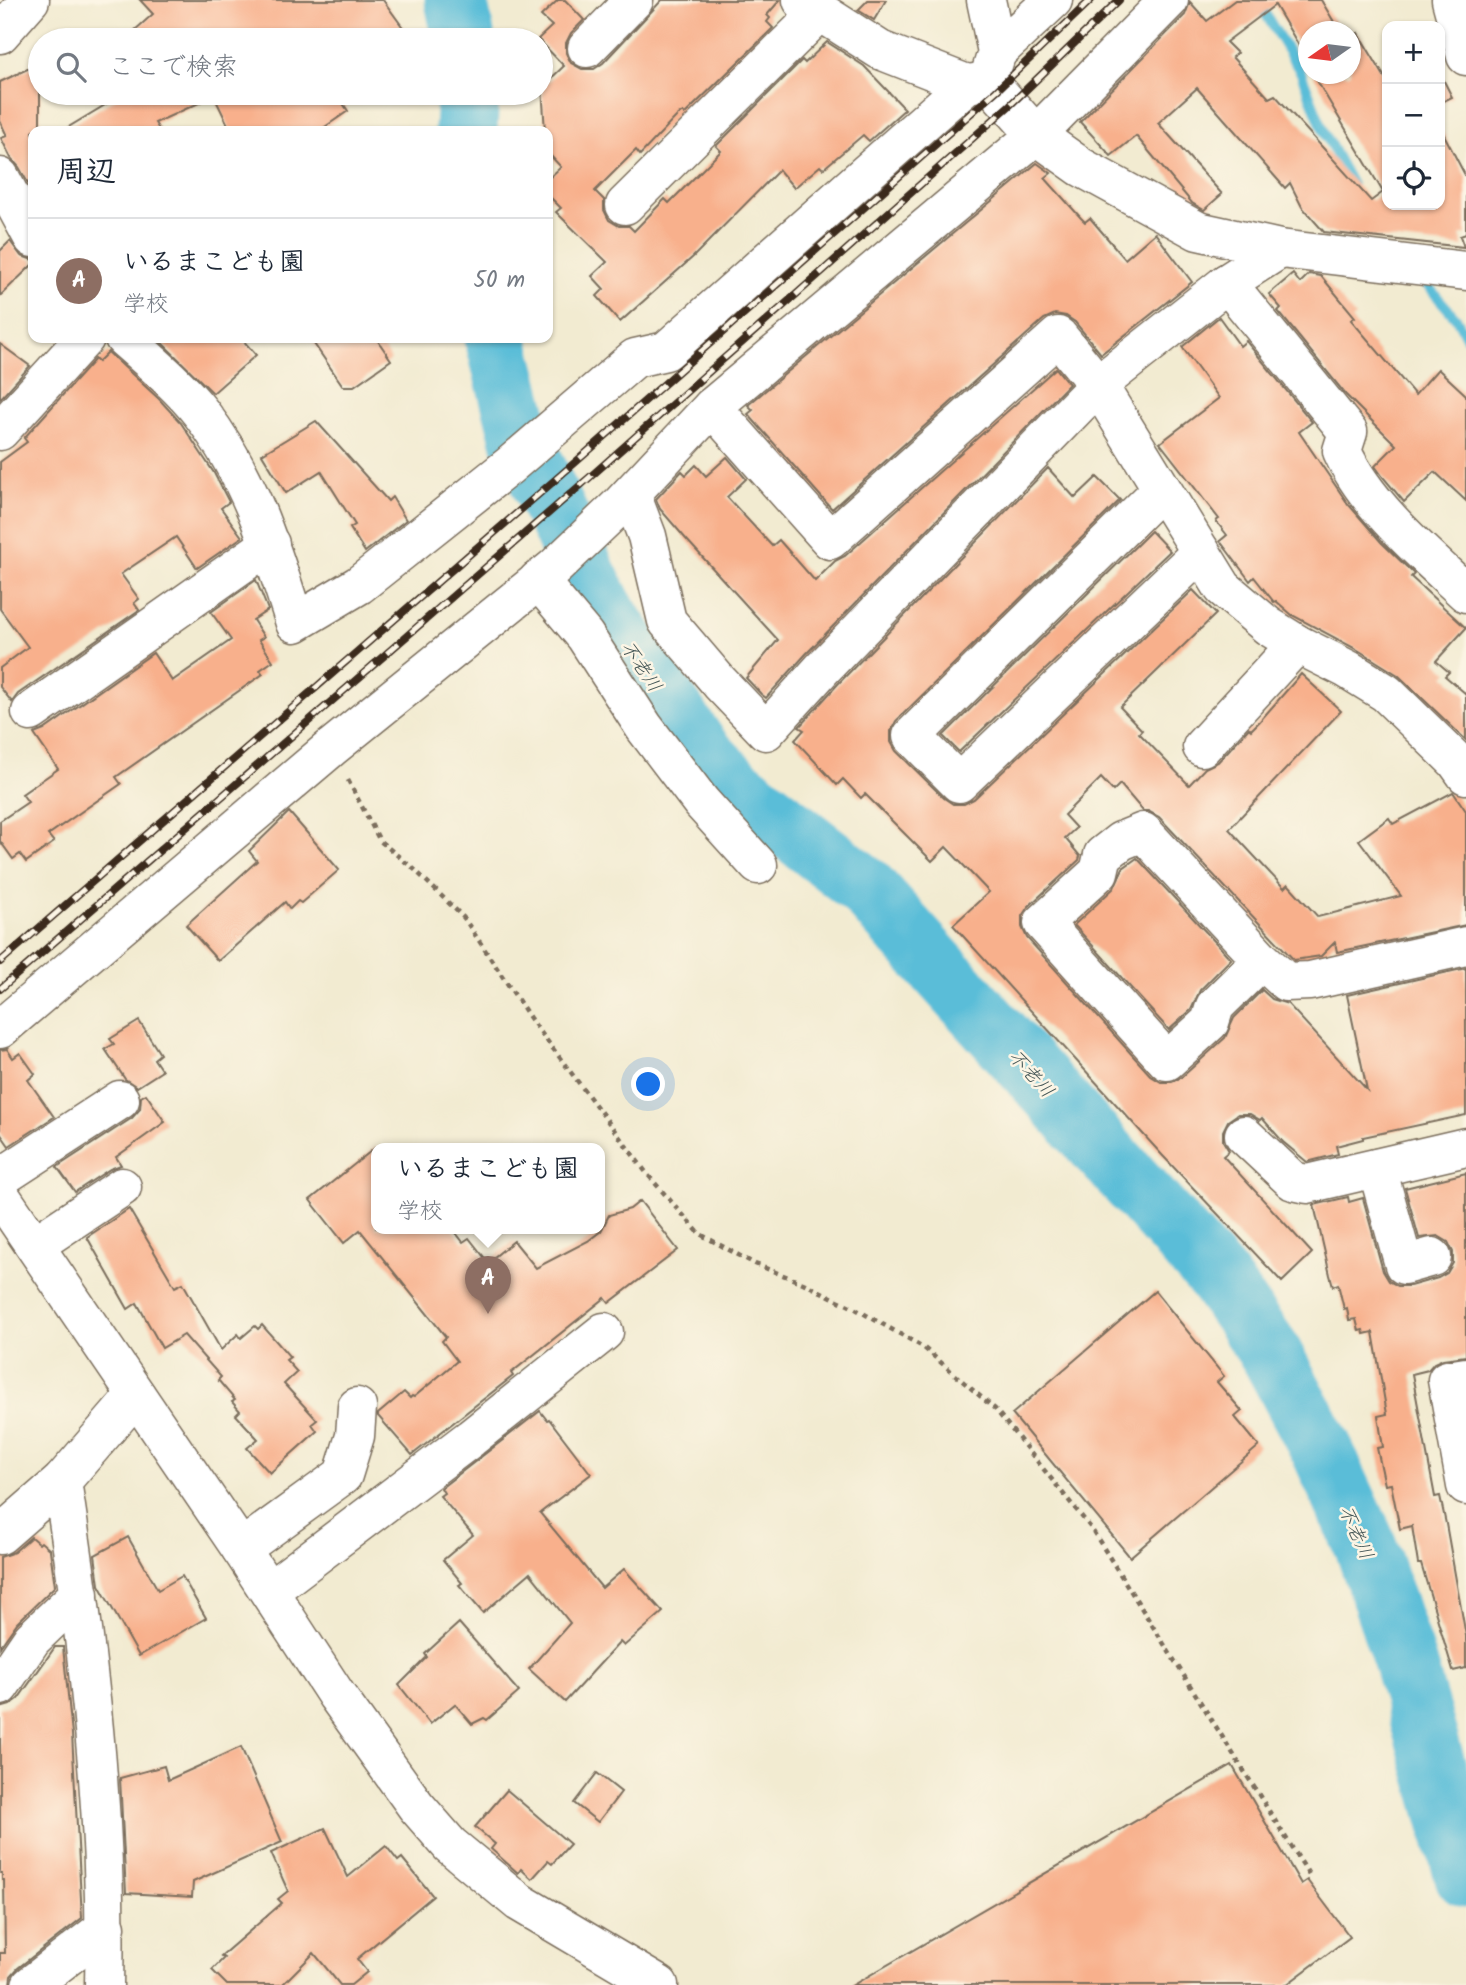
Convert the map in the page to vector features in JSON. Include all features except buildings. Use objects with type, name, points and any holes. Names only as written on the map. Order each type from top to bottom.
[{"type":"street","points":[[0,34],[30,0]]},
{"type":"street","points":[[587,48],[635,0]]},
{"type":"street","points":[[984,72],[986,0]]},
{"type":"street","points":[[129,343],[201,412],[246,483],[270,544],[295,623],[359,584],[509,466],[635,358],[666,351],[984,72],[1053,0]]},
{"type":"street","points":[[0,1029],[331,748],[546,574],[626,499],[712,407],[1036,135],[1169,0]]},
{"type":"street","points":[[1451,0],[1466,56]]},
{"type":"street","points":[[625,205],[811,6],[880,50],[984,72],[1036,135],[1081,167],[1198,232],[1280,249],[1466,271]]},
{"type":"street","points":[[626,499],[647,536],[667,621],[766,731],[1098,385],[1227,283],[1280,249]]},
{"type":"street","points":[[1227,283],[1348,432],[1342,451],[1349,467],[1398,528],[1466,593]]},
{"type":"street","points":[[712,407],[830,540],[1058,336],[1098,385],[1223,588],[1268,626],[1386,693],[1456,761],[1466,775]]},
{"type":"street","points":[[0,431],[80,343]]},
{"type":"street","points":[[1161,490],[1031,615],[912,736],[959,783],[1201,552]]},
{"type":"street","points":[[31,712],[270,544]]},
{"type":"street","points":[[546,574],[644,727],[702,802],[758,865]]},
{"type":"street","points":[[1202,747],[1297,644]]},
{"type":"street","points":[[1262,960],[1215,1006],[1210,1022],[1167,1060],[1043,923],[1099,872],[1103,855],[1121,841],[1143,832],[1262,960],[1286,982],[1310,981],[1466,946]]},
{"type":"street","points":[[121,1100],[2,1200],[241,1549],[337,1696],[416,1806],[450,1845],[519,1902],[659,1985]]},
{"type":"street","points":[[1244,1135],[1293,1181],[1307,1184],[1466,1147]]},
{"type":"street","points":[[1377,1168],[1404,1265],[1432,1257]]},
{"type":"street","points":[[34,1245],[122,1187]]},
{"type":"street","points":[[269,1591],[471,1438],[604,1332]]},
{"type":"street","points":[[1466,1377],[1447,1380],[1466,1486]]},
{"type":"street","points":[[0,1535],[62,1481],[136,1395]]},
{"type":"street","points":[[241,1549],[343,1475],[355,1436],[357,1407]]},
{"type":"street","points":[[62,1481],[97,1742],[106,1927],[104,1985]]},
{"type":"street","points":[[0,1686],[32,1639],[79,1594]]},
{"type":"street","points":[[31,1985],[106,1927]]},
{"type":"path","points":[[331,748],[380,841],[414,869],[464,918],[530,1018],[648,1175],[700,1234],[754,1264],[815,1289],[923,1347],[995,1409],[1091,1528],[1310,1876]]},
{"type":"waterway","name":"不老川","points":[[456,0],[462,28]]},
{"type":"waterway","points":[[1260,0],[1263,10],[1301,73],[1325,134],[1352,185]]},
{"type":"waterway","name":"不老川","points":[[466,126],[467,105]]},
{"type":"waterway","points":[[1419,276],[1456,318],[1466,337]]},
{"type":"waterway","name":"不老川","points":[[497,343],[523,443],[585,574],[603,609],[699,750],[730,782],[865,887],[1217,1277],[1271,1354],[1321,1448],[1366,1547],[1405,1663],[1466,1876]]},
{"type":"railway","points":[[0,962],[578,460],[996,91],[1091,0]]},
{"type":"railway","points":[[0,989],[590,477],[1010,105],[1119,0]]},
{"type":"place","name":"いるまこども園","points":[[488,1314]]}]
